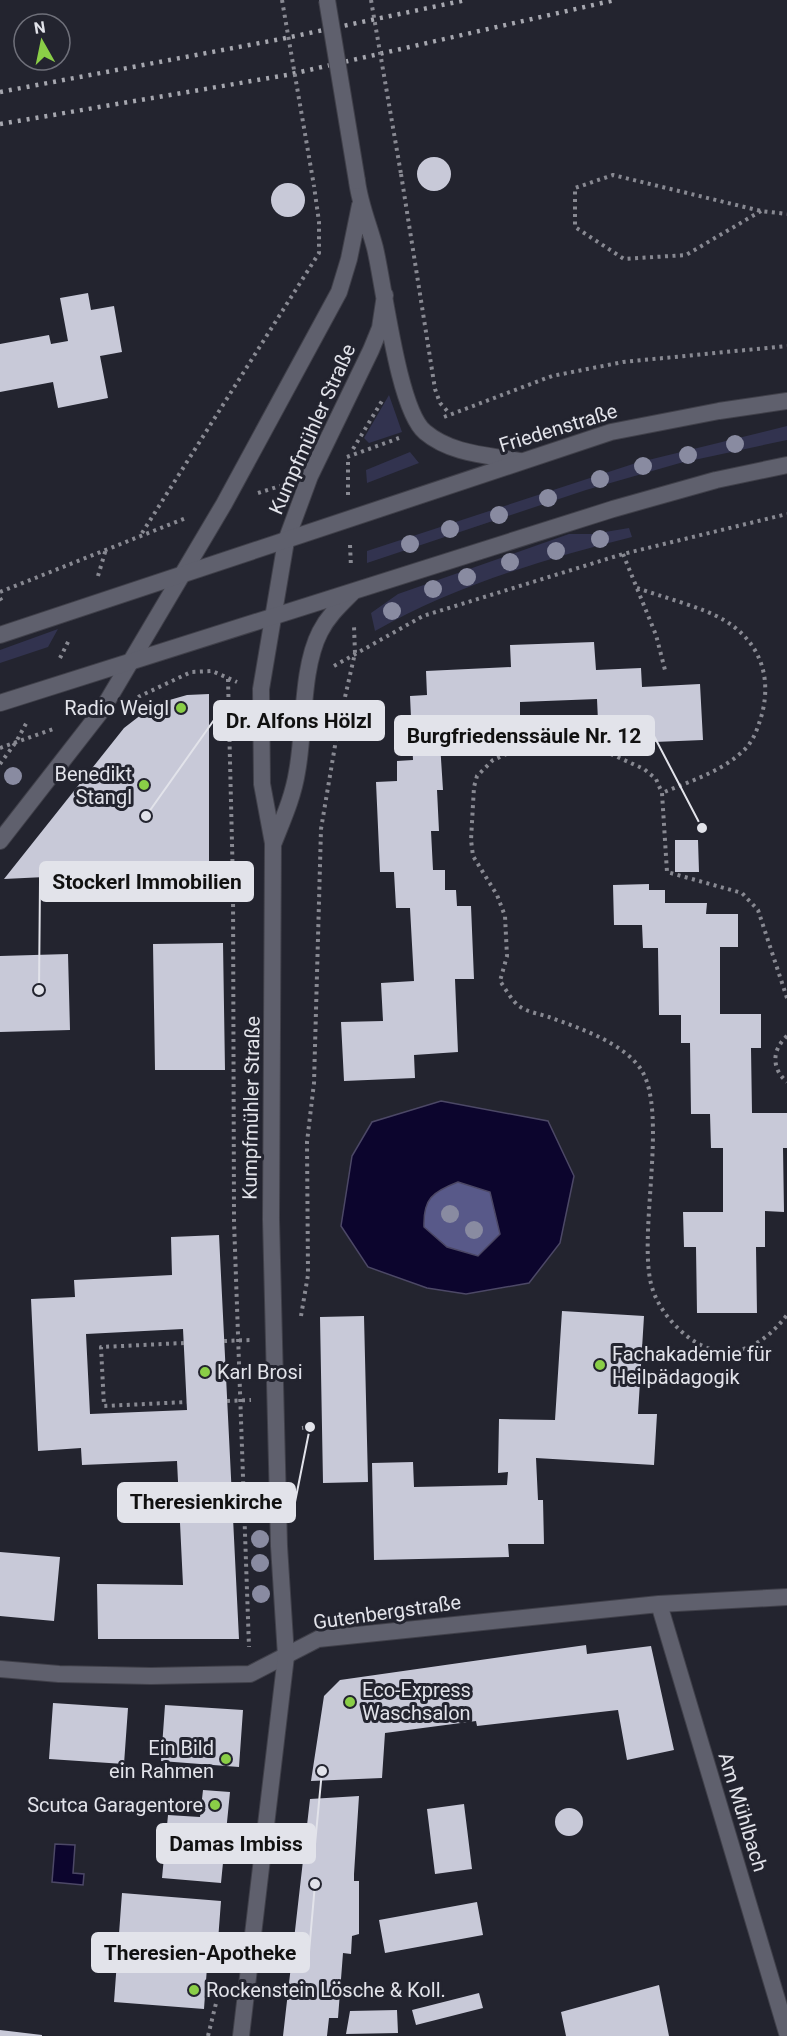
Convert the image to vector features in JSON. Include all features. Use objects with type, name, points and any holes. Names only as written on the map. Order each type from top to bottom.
[{"type":"street","name":"Kumpfmühler Straße","points":[[240,2036],[286,1656],[279,1546],[271,1219],[273,843],[262,784],[261,688],[286,541],[332,428],[380,328],[385,295],[374,245],[360,205],[327,0]]},
{"type":"street","name":"Kumpfmühler Straße","points":[[0,840],[102,710],[230,494],[339,292],[349,260],[360,205]]},
{"type":"street","points":[[385,295],[407,399],[422,430],[448,448],[520,461]]},
{"type":"street","name":"Friedenstraße","points":[[0,635],[610,432],[787,401]]},
{"type":"street","points":[[0,703],[271,619],[613,508],[716,480],[787,465]]},
{"type":"street","points":[[273,843],[292,793],[297,771],[306,710],[306,683],[312,655],[319,633],[331,614],[352,593]]},
{"type":"street","name":"Gutenbergstraße","points":[[0,1669],[117,1675],[250,1674],[318,1639],[659,1604],[787,1597]]},
{"type":"street","name":"Am Mühlbach","points":[[659,1604],[787,2033]]},
{"type":"path","points":[[0,592],[141,534],[319,254],[319,222],[314,186],[282,0]]},
{"type":"path","points":[[371,0],[435,389],[440,403],[450,414]]},
{"type":"path","points":[[761,211],[686,255],[624,259],[575,227],[575,188],[613,176],[761,211],[787,214]]},
{"type":"path","points":[[306,1285],[307,1142],[314,1083],[321,829],[338,728],[355,653],[348,520],[348,457],[422,430],[450,414],[562,374],[623,362],[787,346]]},
{"type":"path","points":[[355,653],[423,616],[623,555],[787,514]]},
{"type":"path","points":[[623,555],[656,635],[665,670]]},
{"type":"path","points":[[637,588],[722,619],[750,643],[760,657],[766,679],[764,704],[758,730],[744,750],[717,770],[662,793]]},
{"type":"path","points":[[0,598],[3,603]]},
{"type":"path","points":[[228,679],[233,884],[234,1221],[250,1674]]},
{"type":"path","points":[[787,998],[758,910],[750,899],[742,893],[666,872],[662,793],[656,779],[644,769],[573,737],[511,752],[484,766],[474,787],[471,849],[497,895],[504,916],[507,956],[500,981],[519,1006],[610,1044],[632,1059],[643,1072],[652,1104],[648,1263],[656,1297],[665,1314],[688,1340],[707,1348],[728,1352],[744,1350],[763,1341],[787,1315]]},
{"type":"path","points":[[787,1036],[776,1050],[775,1061],[778,1071],[787,1082]]},
{"type":"path","points":[[184,1343],[101,1347],[104,1406],[187,1402]]},
{"type":"path","points":[[302,1428],[310,1427]]},
{"type":"path","points":[[208,2036],[220,1985]]},
{"type":"shaded area","points":[[389,395],[402,432],[369,443],[364,438]]},
{"type":"shaded area","points":[[787,426],[787,440],[680,463],[586,490],[367,563],[367,551],[636,463]]},
{"type":"shaded area","points":[[410,452],[419,463],[367,483],[366,470]]},
{"type":"shaded area","points":[[629,528],[632,537],[500,575],[436,600],[375,631],[371,613],[398,594],[569,534],[593,534]]},
{"type":"shaded area","points":[[58,629],[48,647],[0,663],[0,650]]},
{"type":"shaded area","points":[[441,1101],[548,1121],[574,1176],[560,1243],[529,1283],[466,1294],[427,1288],[368,1267],[341,1226],[352,1156],[372,1122]],"holes":[[[458,1182],[490,1192],[500,1234],[478,1256],[447,1247],[424,1227],[427,1203],[442,1189]]]},
{"type":"shaded area","points":[[458,1182],[491,1192],[500,1234],[478,1256],[447,1247],[424,1227],[427,1203],[436,1193]]},
{"type":"shaded area","points":[[55,1844],[75,1845],[73,1873],[84,1874],[83,1885],[52,1882]]},
{"type":"building","points":[[434,157],[446,162],[451,174],[446,186],[434,191],[422,186],[417,174],[422,162]]},
{"type":"building","points":[[288,183],[300,188],[305,200],[300,212],[288,217],[276,212],[271,200],[276,188]]},
{"type":"building","points":[[88,293],[91,310],[114,306],[122,352],[100,356],[108,398],[58,408],[53,382],[0,392],[0,344],[49,335],[51,344],[68,341],[60,298]]},
{"type":"building","points":[[594,642],[596,670],[641,668],[642,687],[700,684],[703,740],[630,743],[629,719],[598,721],[597,699],[520,702],[520,717],[447,720],[447,743],[440,743],[443,790],[437,790],[439,831],[431,831],[433,870],[445,870],[445,890],[456,890],[457,906],[471,906],[474,979],[455,979],[458,1052],[414,1055],[415,1078],[344,1081],[341,1022],[383,1021],[381,983],[414,981],[410,908],[396,908],[394,872],[380,872],[376,782],[397,781],[397,761],[413,760],[410,696],[427,695],[426,671],[511,667],[510,645]]},
{"type":"building","points":[[209,694],[209,869],[4,879],[124,728],[146,711],[166,701],[187,695]]},
{"type":"building","points":[[675,840],[698,840],[699,872],[675,872]]},
{"type":"building","points":[[649,884],[649,890],[665,890],[665,903],[707,903],[706,914],[738,914],[738,947],[720,947],[720,1014],[761,1014],[761,1048],[751,1048],[752,1113],[787,1113],[787,1148],[783,1148],[784,1212],[765,1211],[765,1247],[756,1247],[757,1313],[697,1313],[696,1247],[684,1247],[683,1212],[723,1212],[723,1148],[711,1148],[710,1114],[691,1114],[690,1043],[681,1043],[681,1015],[659,1015],[658,948],[643,948],[642,925],[614,925],[613,885]]},
{"type":"building","points":[[223,943],[225,1070],[155,1070],[153,944]]},
{"type":"building","points":[[68,954],[70,1030],[0,1032],[0,956]]},
{"type":"building","points":[[219,1235],[239,1639],[98,1639],[97,1584],[183,1585],[177,1461],[82,1465],[81,1448],[38,1451],[31,1299],[75,1297],[74,1280],[172,1275],[171,1237]],"holes":[[[183,1329],[187,1410],[90,1414],[86,1334]]]},
{"type":"building","points":[[562,1311],[644,1316],[638,1414],[657,1414],[654,1465],[536,1458],[538,1500],[543,1500],[544,1544],[508,1544],[509,1557],[374,1560],[372,1463],[413,1462],[414,1487],[507,1485],[508,1472],[498,1473],[499,1419],[555,1420]]},
{"type":"building","points":[[364,1316],[368,1482],[323,1483],[320,1317]]},
{"type":"building","points":[[0,1552],[60,1557],[54,1621],[0,1616]]},
{"type":"building","points":[[586,1645],[587,1654],[651,1646],[674,1750],[627,1760],[618,1710],[477,1726],[476,1721],[385,1733],[382,1778],[311,1781],[324,1696],[340,1680]]},
{"type":"building","points":[[53,1703],[128,1708],[124,1764],[49,1759]]},
{"type":"building","points":[[165,1705],[243,1710],[239,1767],[161,1761]]},
{"type":"building","points":[[203,1790],[230,1792],[221,1883],[162,1878],[168,1815],[200,1817]]},
{"type":"building","points":[[359,1796],[354,1881],[359,1881],[359,1934],[352,1936],[351,1954],[343,1953],[338,2018],[329,2018],[327,2036],[283,2036],[310,1799]]},
{"type":"building","points":[[464,1804],[472,1869],[435,1874],[427,1809]]},
{"type":"building","points":[[569,1808],[579,1812],[583,1822],[579,1832],[569,1836],[559,1832],[555,1822],[559,1812]]},
{"type":"building","points":[[122,1893],[221,1901],[217,1954],[208,1953],[204,2009],[114,2002]]},
{"type":"building","points":[[477,1902],[483,1935],[385,1953],[379,1920]]},
{"type":"building","points":[[659,1985],[669,2036],[566,2036],[561,2012]]},
{"type":"building","points":[[479,1993],[483,2008],[416,2025],[412,2010]]},
{"type":"building","points":[[397,2010],[398,2033],[346,2034],[350,2011]]},
{"type":"building","points":[[0,2030],[42,2035],[42,2036],[0,2036]]},
{"type":"railway","points":[[0,92],[281,39],[466,0]]},
{"type":"railway","points":[[0,124],[287,75],[615,0]]},
{"type":"place","name":"Radio Weigl","points":[[181,708]]},
{"type":"place","name":"Benedikt Stangl","points":[[144,785]]},
{"type":"place","name":"Dr. Alfons Hölzl","points":[[146,816]]},
{"type":"place","name":"Burgfriedenssäule Nr. 12","points":[[702,828]]},
{"type":"place","name":"Stockerl Immobilien","points":[[39,990]]},
{"type":"place","name":"Fachakademie für Heilpädagogik","points":[[600,1365]]},
{"type":"place","name":"Karl Brosi","points":[[205,1372]]},
{"type":"place","name":"Theresienkirche","points":[[310,1427]]},
{"type":"place","name":"Eco-Express Waschsalon","points":[[350,1702]]},
{"type":"place","name":"Ein Bild ein Rahmen","points":[[226,1759]]},
{"type":"place","name":"Damas Imbiss","points":[[322,1771]]},
{"type":"place","name":"Scutca Garagentore","points":[[215,1805]]},
{"type":"place","name":"Theresien-Apotheke","points":[[315,1884]]},
{"type":"place","name":"Rockenstein Lösche & Koll.","points":[[194,1990]]}]
